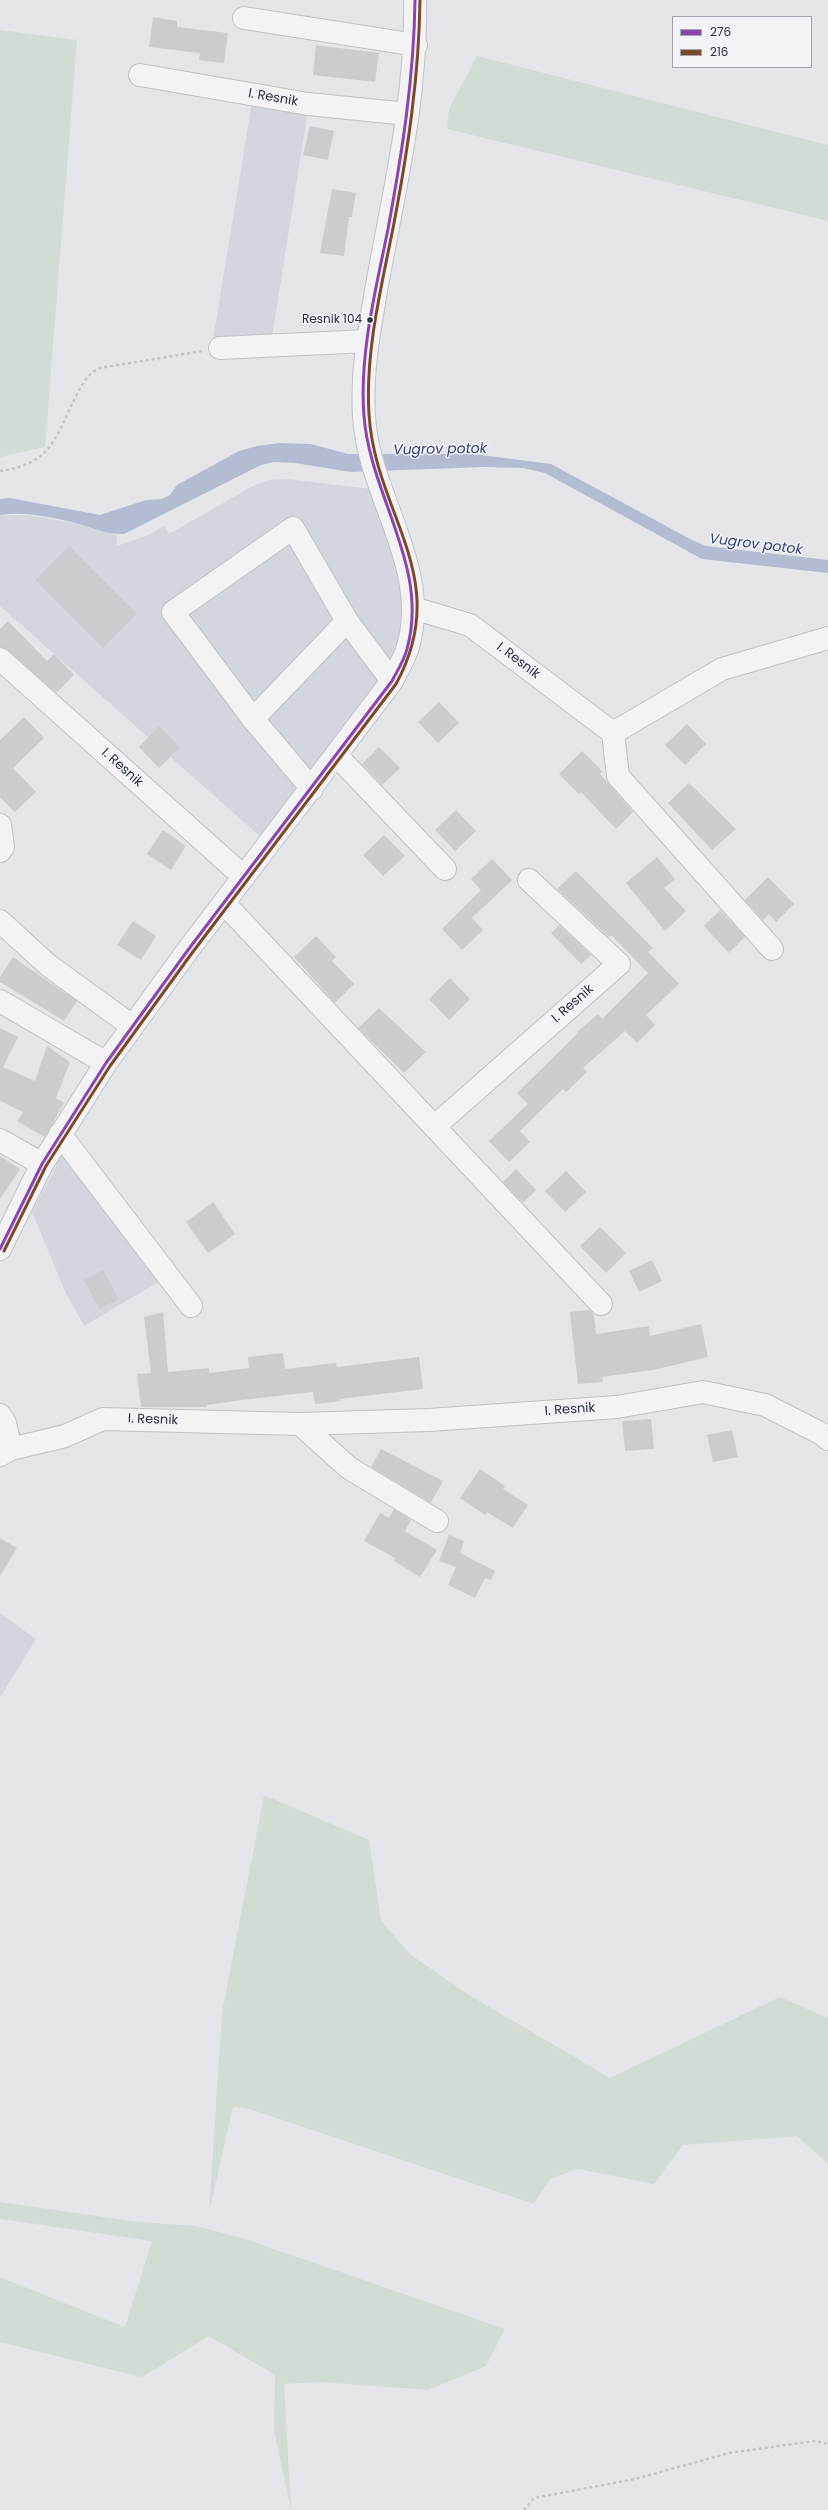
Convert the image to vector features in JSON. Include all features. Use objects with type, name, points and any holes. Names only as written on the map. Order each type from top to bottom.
[{"type":"street","points":[[0,1249],[42,1164],[106,1063],[224,903],[312,789],[392,681],[407,651],[413,608],[412,583],[399,540],[378,483],[364,433],[362,388],[367,341],[408,114],[416,45],[415,0]]},
{"type":"street","points":[[244,18],[416,45]]},
{"type":"street","name":"I. Resnik","points":[[140,75],[308,104],[408,114]]},
{"type":"street","points":[[220,348],[367,341]]},
{"type":"street","points":[[312,789],[253,719],[173,612],[293,528],[347,621],[392,681]]},
{"type":"street","name":"I. Resnik","points":[[413,608],[470,625],[613,733]]},
{"type":"street","points":[[253,719],[347,621]]},
{"type":"street","points":[[772,949],[618,776],[613,733],[722,669],[828,638]]},
{"type":"street","name":"I. Resnik","points":[[0,660],[244,877]]},
{"type":"street","points":[[336,755],[445,869]]},
{"type":"street","points":[[0,825],[4,847],[0,851]]},
{"type":"street","name":"I. Resnik","points":[[435,1126],[619,964],[529,880]]},
{"type":"street","points":[[224,903],[601,1304]]},
{"type":"street","points":[[0,921],[48,965],[132,1026]]},
{"type":"street","points":[[0,1001],[106,1063]]},
{"type":"street","points":[[60,1134],[191,1306]]},
{"type":"street","points":[[0,1140],[42,1164]]},
{"type":"street","name":"I. Resnik","points":[[0,1416],[5,1423],[5,1452],[65,1436],[103,1419],[300,1424],[429,1420],[610,1408],[703,1392],[766,1405],[822,1434],[828,1439]]},
{"type":"street","points":[[300,1424],[348,1468],[437,1521]]},
{"type":"path","points":[[0,471],[28,466],[41,458],[52,444],[83,381],[92,371],[100,368],[220,348]]},
{"type":"path","points":[[524,2510],[534,2498],[635,2479],[729,2453],[815,2441],[828,2444]]},
{"type":"shaded area","points":[[0,30],[77,40],[45,447],[0,457]]},
{"type":"shaded area","points":[[477,56],[828,145],[828,221],[447,129],[449,109]]},
{"type":"shaded area","points":[[252,102],[308,110],[271,343],[213,340]]},
{"type":"shaded area","points":[[287,479],[371,489],[397,560],[405,593],[403,632],[389,666],[264,840],[0,606],[0,515],[30,515],[79,524],[117,535],[117,546],[148,535],[164,526],[169,534],[255,485],[269,480]]},
{"type":"shaded area","points":[[61,1156],[66,1157],[160,1281],[84,1326],[65,1291],[32,1212]]},
{"type":"shaded area","points":[[0,1613],[36,1639],[1,1696],[0,1695]]},
{"type":"shaded area","points":[[264,1795],[369,1840],[381,1921],[411,1955],[469,1995],[610,2078],[780,1997],[828,2018],[828,2164],[797,2136],[683,2145],[654,2184],[578,2169],[550,2179],[534,2204],[246,2108],[233,2107],[209,2212],[222,2013]]},
{"type":"shaded area","points":[[0,2202],[138,2222],[196,2226],[242,2238],[505,2329],[486,2366],[428,2390],[321,2382],[284,2384],[291,2510],[274,2431],[275,2375],[209,2336],[142,2377],[0,2342],[0,2277],[125,2327],[152,2241],[0,2219]]},
{"type":"water","points":[[280,443],[311,444],[348,454],[473,454],[551,464],[692,540],[706,546],[828,560],[828,573],[702,559],[545,473],[523,468],[483,467],[351,472],[295,463],[274,462],[261,465],[124,534],[107,532],[79,524],[40,516],[20,514],[0,515],[0,499],[10,498],[100,515],[146,500],[162,499],[170,495],[177,485],[239,451],[257,446]]},
{"type":"building","points":[[153,17],[177,21],[177,27],[228,33],[224,63],[199,60],[200,53],[149,47]]},
{"type":"building","points":[[316,45],[379,53],[375,82],[313,75]]},
{"type":"building","points":[[310,126],[334,131],[328,160],[303,155]]},
{"type":"building","points":[[332,189],[356,193],[352,217],[349,217],[344,256],[320,253]]},
{"type":"building","points":[[69,546],[137,614],[103,648],[35,580]]},
{"type":"building","points":[[8,621],[47,661],[54,654],[74,675],[56,693],[8,650],[0,647],[0,629]]},
{"type":"building","points":[[439,702],[459,723],[438,743],[418,722]]},
{"type":"building","points":[[24,717],[44,738],[13,768],[36,792],[15,812],[0,797],[0,740]]},
{"type":"building","points":[[687,724],[706,744],[685,765],[665,745]]},
{"type":"building","points":[[159,726],[180,747],[159,768],[139,747]]},
{"type":"building","points":[[379,747],[400,768],[382,785],[362,764]]},
{"type":"building","points":[[582,751],[603,772],[600,774],[633,812],[616,829],[581,792],[579,794],[559,774]]},
{"type":"building","points":[[689,783],[736,829],[712,850],[668,803]]},
{"type":"building","points":[[456,810],[476,831],[455,851],[435,830]]},
{"type":"building","points":[[163,830],[186,846],[171,870],[147,854]]},
{"type":"building","points":[[384,835],[405,856],[383,876],[363,855]]},
{"type":"building","points":[[657,857],[675,879],[664,888],[686,911],[665,931],[626,883]]},
{"type":"building","points":[[492,859],[512,880],[472,918],[483,930],[462,950],[442,929],[481,890],[471,879]]},
{"type":"building","points":[[576,871],[653,948],[648,952],[679,984],[646,1015],[655,1025],[637,1043],[625,1031],[583,1068],[587,1072],[566,1092],[563,1089],[520,1131],[530,1142],[509,1162],[489,1141],[528,1104],[517,1093],[578,1033],[577,1032],[598,1014],[602,1019],[648,973],[611,935],[609,937],[557,889]]},
{"type":"building","points":[[768,877],[794,904],[776,922],[769,914],[763,920],[745,900]]},
{"type":"building","points":[[720,910],[745,937],[729,953],[704,926]]},
{"type":"building","points":[[133,921],[156,936],[141,960],[117,945]]},
{"type":"building","points":[[559,925],[591,955],[581,964],[551,933]]},
{"type":"building","points":[[316,936],[336,957],[332,961],[354,984],[335,1003],[294,957]]},
{"type":"building","points":[[13,957],[77,1001],[64,1021],[0,982],[0,977]]},
{"type":"building","points":[[450,978],[470,999],[449,1020],[429,999]]},
{"type":"building","points":[[379,1008],[426,1052],[404,1073],[358,1028]]},
{"type":"building","points":[[0,1028],[18,1037],[3,1067],[35,1081],[47,1046],[70,1062],[56,1098],[64,1103],[45,1137],[17,1121],[23,1112],[0,1101]]},
{"type":"building","points":[[0,1156],[20,1169],[0,1199]]},
{"type":"building","points":[[516,1169],[536,1190],[523,1203],[503,1182]]},
{"type":"building","points":[[566,1171],[586,1192],[565,1212],[545,1191]]},
{"type":"building","points":[[213,1202],[235,1234],[208,1253],[186,1222]]},
{"type":"building","points":[[600,1227],[626,1253],[606,1273],[580,1246]]},
{"type":"building","points":[[652,1260],[662,1281],[639,1292],[629,1271]]},
{"type":"building","points":[[103,1270],[119,1299],[99,1309],[84,1280]]},
{"type":"building","points":[[589,1310],[594,1314],[596,1334],[649,1326],[650,1336],[701,1324],[708,1357],[653,1370],[602,1377],[603,1382],[578,1384],[570,1312]]},
{"type":"building","points":[[163,1312],[168,1372],[209,1368],[209,1373],[249,1368],[248,1357],[283,1353],[285,1369],[336,1363],[337,1367],[419,1357],[423,1389],[340,1399],[341,1401],[315,1404],[313,1392],[242,1400],[207,1405],[207,1407],[141,1407],[137,1374],[151,1373],[144,1317]]},
{"type":"building","points":[[651,1419],[654,1449],[625,1451],[622,1421]]},
{"type":"building","points":[[732,1430],[738,1457],[713,1462],[707,1435]]},
{"type":"building","points":[[381,1449],[443,1481],[431,1503],[371,1467]]},
{"type":"building","points":[[480,1469],[505,1486],[503,1489],[528,1505],[513,1528],[487,1512],[485,1515],[460,1498]]},
{"type":"building","points":[[394,1509],[411,1520],[405,1531],[437,1550],[420,1577],[394,1561],[395,1558],[364,1541],[380,1513],[389,1518]]},
{"type":"building","points":[[449,1535],[464,1541],[460,1553],[495,1571],[491,1580],[485,1578],[475,1598],[448,1585],[456,1567],[439,1561]]},
{"type":"building","points":[[0,1538],[17,1548],[0,1576]]},
{"type":"transit line","name":"276","points":[[0,1249],[42,1164],[106,1063],[188,950],[392,681],[406,653],[412,619],[411,589],[405,560],[376,475],[364,416],[363,393],[366,345],[393,201],[410,87],[415,0]]},
{"type":"transit line","name":"216","points":[[4,1251],[46,1166],[110,1066],[192,953],[396,684],[412,646],[417,611],[415,578],[374,450],[369,414],[368,390],[372,342],[399,195],[412,112],[420,0]]},
{"type":"place","name":"Resnik 104","points":[[370,320]]},
{"type":"water label","name":"Vugrov potok","points":[[440,450]]},
{"type":"water label","name":"Vugrov potok","points":[[756,545]]}]
